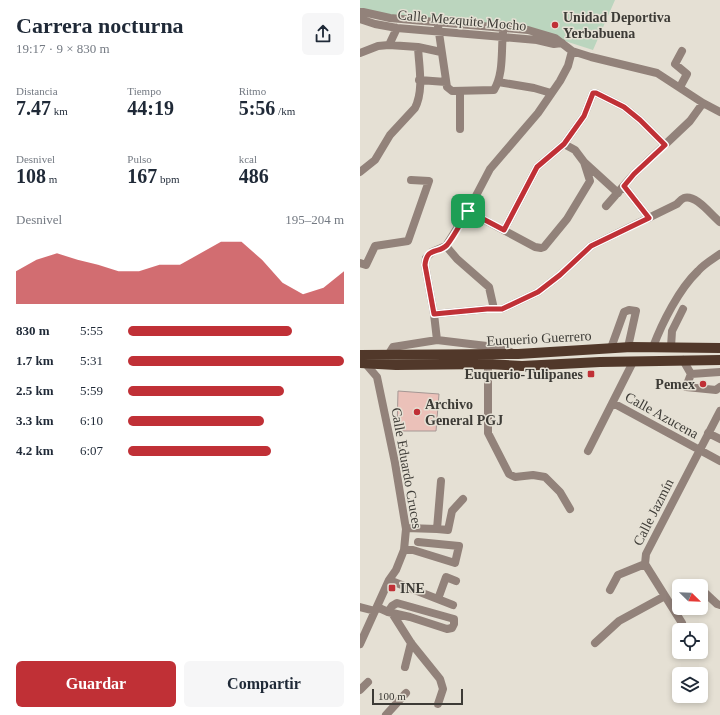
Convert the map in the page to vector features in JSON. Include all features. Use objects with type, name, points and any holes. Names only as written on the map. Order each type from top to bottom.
[{"type":"main road","name":"Euquerio Guerrero","points":[[362,360],[388,355],[518,354],[628,347],[720,348]]},
{"type":"main road","name":"Euquerio Guerrero","points":[[362,360],[396,365],[488,364],[522,366],[720,360]]},
{"type":"street","name":"Calle Mezquite Mocho","points":[[360,12],[390,18],[528,30],[542,37]]},
{"type":"street","name":"Calle Mezquite Mocho","points":[[360,18],[375,24],[397,28],[502,37],[555,38],[572,51],[657,73],[703,103],[720,112]]},
{"type":"street","points":[[438,22],[438,31],[447,86]]},
{"type":"street","points":[[420,80],[447,86],[460,91],[494,90],[498,82],[502,62],[503,27]]},
{"type":"street","points":[[389,45],[397,28]]},
{"type":"street","points":[[360,52],[378,46],[389,45],[418,47],[441,52]]},
{"type":"street","points":[[360,172],[375,160],[390,135],[415,108],[419,98],[420,80],[418,47]]},
{"type":"street","points":[[437,340],[425,265],[426,258],[432,252],[446,246],[468,211],[490,170],[526,127],[564,74],[572,51]]},
{"type":"street","points":[[680,88],[687,74],[675,64],[682,51]]},
{"type":"street","points":[[498,82],[534,88],[551,93]]},
{"type":"street","points":[[460,91],[460,129]]},
{"type":"street","points":[[504,230],[537,167],[564,144],[584,116],[593,93],[596,93],[624,107],[640,120],[665,145]]},
{"type":"street","points":[[606,206],[634,174],[690,121],[703,103]]},
{"type":"street","points":[[564,144],[575,150],[584,162],[618,193]]},
{"type":"street","points":[[468,211],[538,248],[544,247],[567,219],[590,181],[584,162]]},
{"type":"street","points":[[360,263],[366,265],[375,246],[408,241],[429,181],[411,180]]},
{"type":"street","points":[[590,181],[604,181]]},
{"type":"street","points":[[624,186],[649,218]]},
{"type":"street","points":[[434,314],[502,309],[538,292],[560,275],[591,246],[677,204],[683,198],[690,198],[703,206],[720,222]]},
{"type":"street","points":[[446,246],[457,259],[489,287],[494,309]]},
{"type":"street","points":[[653,347],[658,332],[686,283],[699,269],[720,254]]},
{"type":"street","points":[[671,347],[672,331],[684,309]]},
{"type":"street","points":[[611,348],[624,312],[629,310],[636,311],[628,347]]},
{"type":"street","points":[[388,355],[393,347],[437,340],[495,347],[518,354]]},
{"type":"street","name":"Calle Eduardo Cruces","points":[[360,644],[389,580],[396,570],[404,550],[406,528],[395,463],[377,378],[362,360]]},
{"type":"street","points":[[683,360],[691,374],[686,388],[716,390],[720,387]]},
{"type":"street","points":[[588,451],[633,362]]},
{"type":"street","points":[[488,364],[488,433],[509,474],[515,477],[532,475],[545,477],[560,492],[570,509]]},
{"type":"street","points":[[691,374],[720,372]]},
{"type":"street","name":"Calle Azucena","points":[[613,403],[720,461]]},
{"type":"street","name":"Calle Jazmín","points":[[682,623],[645,564],[646,554],[720,411]]},
{"type":"street","points":[[708,433],[720,438]]},
{"type":"street","points":[[437,529],[441,481]]},
{"type":"street","points":[[406,528],[448,530],[452,511],[464,499]]},
{"type":"street","points":[[404,550],[413,550],[455,563],[459,546],[418,542]]},
{"type":"street","points":[[610,590],[618,575],[645,564]]},
{"type":"street","points":[[438,599],[446,577],[456,581]]},
{"type":"street","points":[[389,580],[453,605]]},
{"type":"street","points":[[595,643],[619,621],[665,596]]},
{"type":"street","points":[[708,596],[720,605]]},
{"type":"street","points":[[360,606],[410,617],[447,629],[452,628],[454,624],[454,619],[397,603],[392,606],[390,612]]},
{"type":"street","points":[[390,612],[411,643],[440,679],[443,689],[438,704]]},
{"type":"street","points":[[405,667],[411,643]]},
{"type":"street","points":[[360,690],[368,682]]},
{"type":"street","points":[[386,715],[406,693]]},
{"type":"green space","name":"Unidad Deportiva Yerbabuena","points":[[360,0],[615,0],[593,50],[543,34],[400,18],[360,10]]},
{"type":"building","name":"Archivo General PGJ","points":[[398,391],[439,394],[436,431],[397,431]]},
{"type":"place","name":"Unidad Deportiva Yerbabuena","points":[[555,25]]},
{"type":"place","name":"Euquerio-Tulipanes","points":[[591,374]]},
{"type":"place","name":"Pemex","points":[[703,384]]},
{"type":"place","name":"Archivo General PGJ","points":[[417,412]]},
{"type":"place","name":"INE","points":[[392,588]]},
{"type":"route","points":[[593,93],[596,93],[624,107],[640,120],[665,145],[646,161],[624,186],[649,218],[591,246],[560,275],[538,292],[502,309],[434,314],[425,265],[426,258],[432,252],[446,246],[468,211],[504,230],[537,167],[564,144],[584,116],[593,93]]}]
